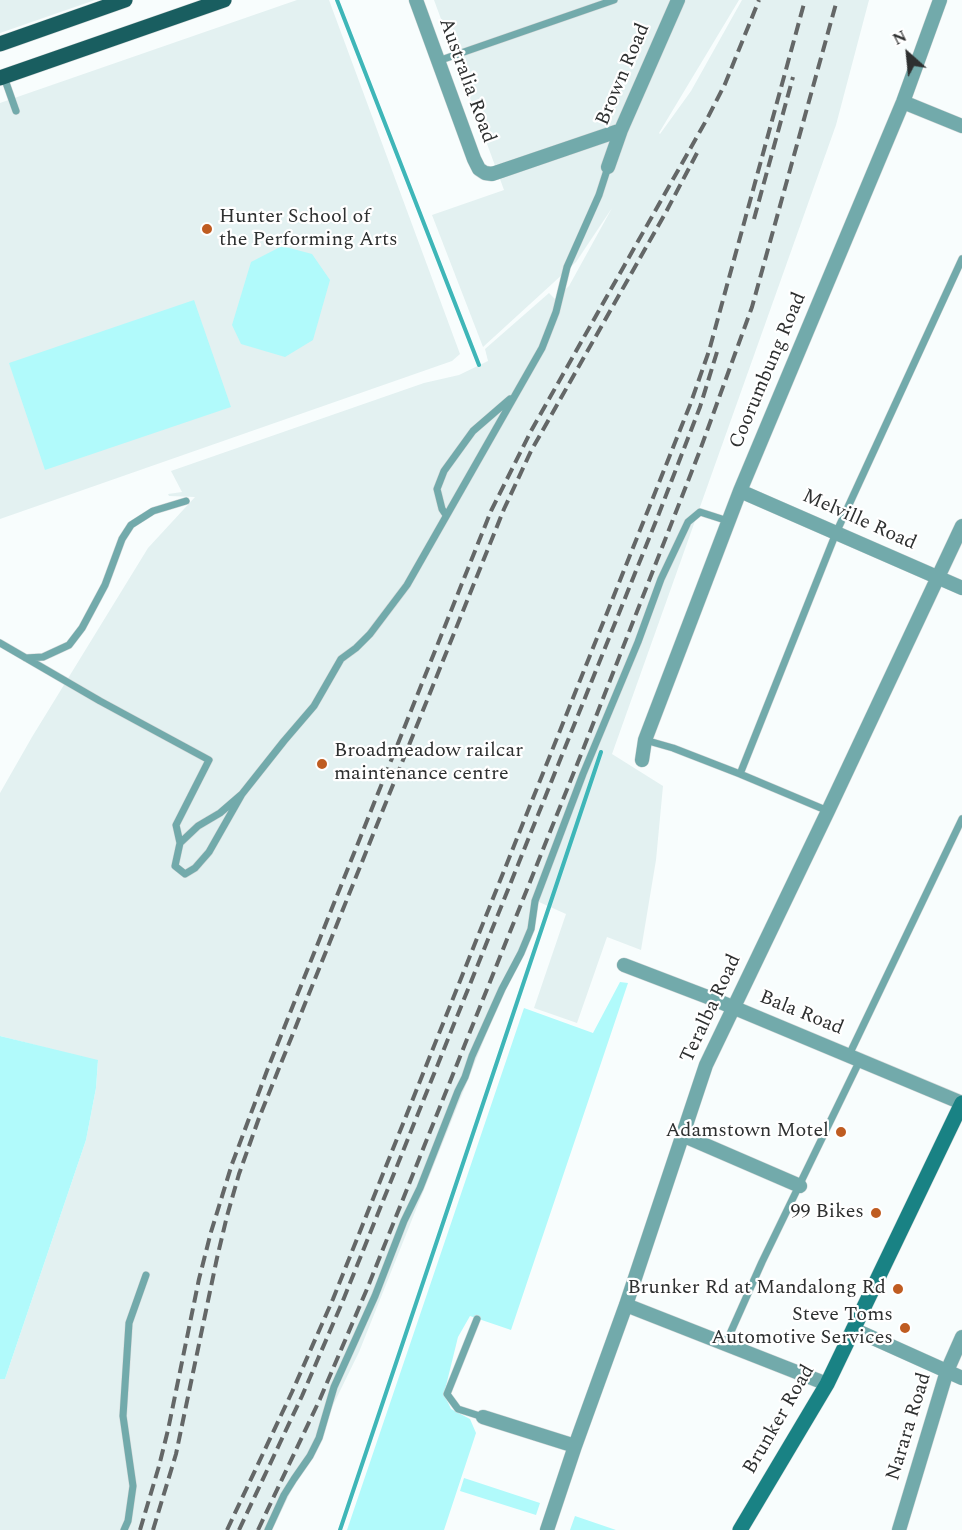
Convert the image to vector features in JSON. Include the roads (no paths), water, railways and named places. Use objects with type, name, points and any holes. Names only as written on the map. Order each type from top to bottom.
[{"type":"main road","points":[[0,44],[125,0]]},
{"type":"main road","points":[[2,78],[224,0]]},
{"type":"main road","name":"Brunker Road","points":[[740,1530],[827,1384],[962,1103]]},
{"type":"street","name":"Australia Road","points":[[416,0],[474,159],[479,168],[485,172],[492,174],[621,130]]},
{"type":"street","name":"Brown Road","points":[[608,167],[621,130],[678,0]]},
{"type":"street","name":"Coorumbung Road","points":[[642,760],[645,740],[728,521],[903,102],[940,0]]},
{"type":"street","points":[[903,102],[962,126]]},
{"type":"street","name":"Melville Road","points":[[740,491],[962,588]]},
{"type":"street","name":"Teralba Road","points":[[547,1530],[626,1305],[706,1065],[962,526]]},
{"type":"street","name":"Bala Road","points":[[624,965],[734,1007],[962,1103]]},
{"type":"street","points":[[682,1135],[800,1186]]},
{"type":"street","points":[[626,1305],[827,1384]]},
{"type":"street","points":[[853,1329],[962,1378]]},
{"type":"street","name":"Narara Road","points":[[899,1530],[947,1371],[962,1337]]},
{"type":"street","points":[[483,1417],[575,1446]]},
{"type":"lane","points":[[438,61],[614,0]]},
{"type":"lane","points":[[2,78],[16,111]]},
{"type":"lane","points":[[0,643],[209,760],[176,825],[180,843],[175,866],[185,874],[195,868],[209,852],[242,794],[314,706],[341,659],[370,634],[406,585],[542,348],[556,312],[567,267],[599,195],[608,167]]},
{"type":"lane","points":[[740,774],[836,533],[962,259]]},
{"type":"lane","points":[[446,515],[442,509],[437,489],[444,471],[473,431],[515,395]]},
{"type":"lane","points":[[26,658],[43,657],[69,645],[82,628],[105,585],[122,539],[131,525],[153,511],[186,501]]},
{"type":"lane","points":[[268,1530],[284,1495],[320,1438],[334,1387],[375,1296],[472,1056],[521,953],[531,928],[535,902],[661,579],[688,522],[700,512],[728,521]]},
{"type":"lane","points":[[645,740],[673,748],[828,811]]},
{"type":"lane","points":[[180,843],[198,826],[220,813],[242,794]]},
{"type":"lane","points":[[725,1345],[762,1262],[800,1186],[962,819]]},
{"type":"lane","points":[[124,1530],[128,1521],[133,1486],[123,1416],[129,1323],[146,1275]]},
{"type":"lane","points":[[477,1319],[447,1394],[458,1409],[483,1417]]},
{"type":"waterway","points":[[337,0],[479,365]]},
{"type":"waterway","points":[[340,1530],[601,752]]},
{"type":"railway","points":[[140,1530],[168,1430],[199,1279],[232,1164],[268,1068],[491,511],[531,431],[707,119],[725,84],[759,0]]},
{"type":"railway","points":[[227,1530],[333,1299],[690,405],[709,351],[805,0]]},
{"type":"railway","points":[[258,1530],[320,1399],[367,1289],[699,453],[752,307],[837,0]]},
{"type":"railway","points":[[754,219],[793,77]]},
{"type":"railway","points":[[153,1530],[176,1454],[227,1216],[259,1118],[504,509],[531,451],[697,153]]},
{"type":"railway","points":[[239,1530],[302,1396],[342,1303],[658,516],[700,407],[717,352]]},
{"type":"place","name":"Hunter School of the Performing Arts","points":[[207,229]]},
{"type":"place","name":"Broadmeadow railcar maintenance centre","points":[[322,764]]},
{"type":"place","name":"Adamstown Motel","points":[[841,1132]]},
{"type":"place","name":"99 Bikes","points":[[876,1213]]},
{"type":"place","name":"Brunker Rd at Mandalong Rd","points":[[898,1289]]},
{"type":"place","name":"Steve Toms Automotive Services","points":[[905,1328]]}]
